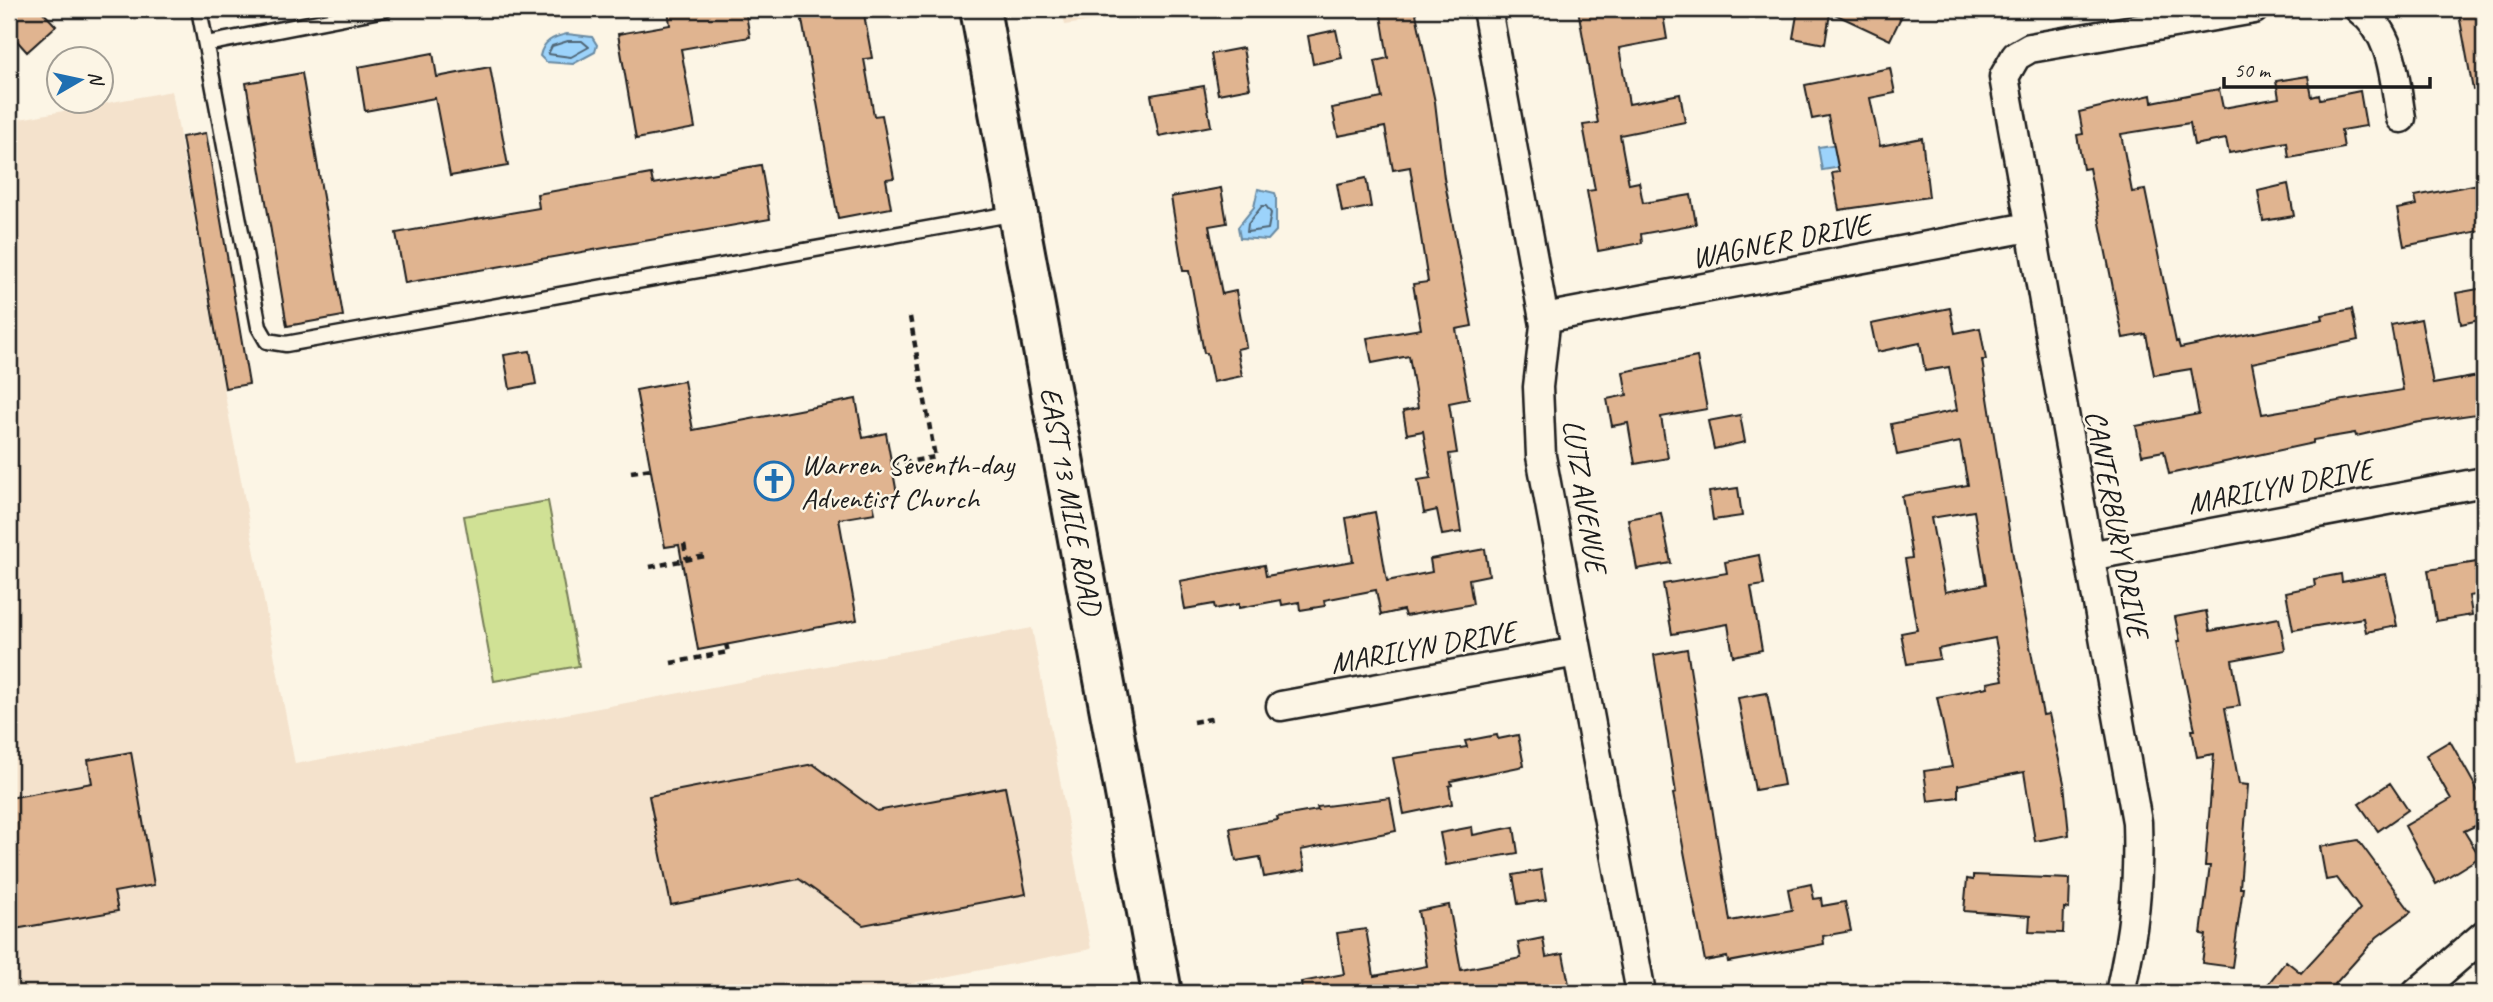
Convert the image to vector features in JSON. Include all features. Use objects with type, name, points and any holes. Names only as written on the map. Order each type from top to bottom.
[{"type":"main road","name":"EAST 13 MILE ROAD","points":[[980,9],[1162,993]]},
{"type":"street","name":"LUTZ AVENUE","points":[[1487,9],[1544,318],[1545,336],[1539,368],[1538,434],[1641,993]]},
{"type":"street","name":"CANTERBURY DRIVE","points":[[2120,993],[2134,933],[2139,885],[2137,822],[2004,88],[2007,68],[2016,56],[2030,48],[2254,9]]},
{"type":"street","points":[[2359,9],[2373,22],[2389,49],[2401,118]]},
{"type":"street","name":"WAGNER DRIVE","points":[[1544,318],[2029,228]]},
{"type":"street","name":"MARILYN DRIVE","points":[[2089,556],[2484,482]]},
{"type":"street","name":"MARILYN DRIVE","points":[[1281,706],[1577,652]]},
{"type":"street","points":[[2417,993],[2484,935]]},
{"type":"lane","points":[[199,9],[259,327],[267,341],[286,344],[1018,213]]},
{"type":"lane","points":[[206,44],[385,9]]},
{"type":"path","points":[[891,465],[934,457],[909,317]]},
{"type":"path","points":[[631,472],[651,468]]},
{"type":"path","points":[[684,544],[687,560]]},
{"type":"path","points":[[650,567],[705,556]]},
{"type":"path","points":[[671,663],[728,652],[726,644]]},
{"type":"path","points":[[1193,722],[1216,718]]},
{"type":"shaded area","points":[[1062,9],[1172,9],[1065,25]]},
{"type":"shaded area","points":[[172,91],[227,406],[295,764],[1032,628],[1091,949],[861,993],[9,993],[9,121],[46,114],[116,116],[116,101]]},
{"type":"green space","points":[[548,501],[579,666],[494,681],[464,516]]},
{"type":"water","points":[[567,34],[592,37],[597,45],[595,52],[573,64],[546,62],[540,56],[546,43]]},
{"type":"water","points":[[1858,141],[1862,164],[1822,170],[1818,147]]},
{"type":"water","points":[[1258,189],[1275,193],[1276,231],[1268,240],[1240,238],[1238,227],[1254,207]]},
{"type":"building","points":[[9,9],[40,9],[56,26],[27,52],[9,32]]},
{"type":"building","points":[[668,9],[745,9],[750,37],[681,49],[695,128],[636,139],[618,34],[670,25]]},
{"type":"building","points":[[800,9],[863,9],[872,58],[864,59],[874,116],[882,115],[894,178],[886,179],[891,208],[838,218]]},
{"type":"building","points":[[1380,9],[1415,9],[1435,102],[1444,178],[1472,326],[1456,329],[1469,399],[1449,403],[1457,453],[1449,454],[1461,532],[1442,535],[1437,510],[1424,513],[1418,480],[1431,478],[1423,431],[1407,434],[1403,411],[1418,408],[1409,356],[1372,363],[1367,338],[1421,329],[1413,284],[1428,282],[1410,167],[1393,170],[1385,127],[1338,136],[1332,108],[1382,98],[1375,61],[1388,58]]},
{"type":"building","points":[[1578,9],[1662,9],[1667,39],[1619,48],[1629,104],[1680,94],[1685,122],[1620,135],[1629,184],[1639,182],[1643,203],[1691,195],[1696,224],[1641,234],[1642,243],[1598,251],[1587,191],[1595,190],[1583,125],[1598,123]]},
{"type":"building","points":[[1798,9],[1830,13],[1825,44],[1793,38]]},
{"type":"building","points":[[1824,9],[1905,9],[1890,40]]},
{"type":"building","points":[[2458,9],[2484,9],[2484,89],[2473,90]]},
{"type":"building","points":[[1336,30],[1342,58],[1313,64],[1308,36]]},
{"type":"building","points":[[1243,48],[1250,88],[1218,94],[1211,54]]},
{"type":"building","points":[[433,53],[437,77],[490,67],[508,166],[450,176],[435,98],[365,111],[358,67]]},
{"type":"building","points":[[1890,68],[1895,93],[1870,98],[1880,146],[1922,138],[1929,197],[1839,210],[1832,173],[1839,172],[1828,116],[1812,119],[1805,85]]},
{"type":"building","points":[[302,73],[343,316],[287,326],[246,83]]},
{"type":"building","points":[[2308,76],[2312,97],[2319,95],[2320,99],[2360,91],[2366,126],[2341,130],[2344,148],[2289,158],[2287,142],[2229,153],[2226,139],[2194,145],[2190,123],[2121,134],[2132,192],[2145,190],[2176,342],[2178,341],[2180,348],[2323,319],[2322,315],[2352,309],[2358,340],[2252,363],[2262,414],[2403,390],[2391,325],[2421,319],[2433,384],[2484,375],[2484,413],[2414,423],[2356,436],[2355,433],[2313,440],[2313,443],[2169,474],[2164,451],[2142,455],[2136,426],[2199,414],[2191,369],[2154,375],[2146,334],[2123,338],[2089,168],[2083,169],[2077,135],[2083,134],[2079,112],[2151,95],[2152,102],[2219,89],[2223,108],[2279,98],[2276,81]]},
{"type":"building","points":[[1204,86],[1211,126],[1159,136],[1151,95]]},
{"type":"building","points":[[206,133],[249,384],[225,388],[182,137]]},
{"type":"building","points":[[761,165],[770,219],[405,283],[396,233],[539,208],[537,194],[651,174],[653,184]]},
{"type":"building","points":[[1366,178],[1371,207],[1342,212],[1337,184]]},
{"type":"building","points":[[2484,183],[2484,230],[2404,246],[2397,209],[2417,205],[2415,196]]},
{"type":"building","points":[[2288,184],[2294,216],[2263,221],[2258,191]]},
{"type":"building","points":[[1221,188],[1227,223],[1209,226],[1222,294],[1236,291],[1246,347],[1237,349],[1242,376],[1213,382],[1207,353],[1204,353],[1189,271],[1183,271],[1171,197]]},
{"type":"building","points":[[2484,288],[2484,319],[2461,324],[2456,293]]},
{"type":"building","points":[[1950,308],[1955,333],[1980,328],[1986,360],[1982,360],[2014,562],[2043,715],[2049,714],[2064,783],[2069,835],[2035,841],[2024,772],[1958,785],[1958,797],[1928,801],[1924,771],[1952,767],[1937,697],[1988,687],[1987,683],[2003,680],[1995,638],[1938,649],[1940,659],[1907,664],[1901,633],[1917,630],[1905,559],[1912,558],[1902,496],[1968,485],[1960,442],[1897,455],[1891,424],[1957,410],[1949,367],[1925,371],[1920,343],[1877,352],[1871,324]],"holes":[[[1974,511],[1986,584],[1945,592],[1931,518]]]},
{"type":"building","points":[[530,351],[536,384],[510,389],[504,355]]},
{"type":"building","points":[[1697,357],[1707,409],[1661,417],[1668,458],[1635,464],[1628,423],[1612,426],[1607,399],[1627,395],[1623,372]]},
{"type":"building","name":"Warren Seventh-day Adventist Church","points":[[684,381],[693,430],[856,399],[863,438],[886,433],[897,494],[872,499],[875,513],[839,519],[857,620],[698,650],[679,545],[665,547],[636,390]]},
{"type":"building","points":[[1740,415],[1745,442],[1714,449],[1708,421]]},
{"type":"building","points":[[1738,488],[1742,516],[1713,520],[1709,492]]},
{"type":"building","points":[[1375,512],[1387,581],[1432,572],[1430,559],[1485,549],[1489,575],[1469,579],[1473,604],[1405,616],[1403,610],[1381,615],[1376,590],[1324,600],[1325,606],[1300,610],[1299,602],[1282,605],[1281,600],[1239,608],[1239,604],[1215,609],[1214,604],[1185,609],[1180,581],[1264,565],[1266,576],[1353,561],[1346,518]]},
{"type":"building","points":[[1661,513],[1671,563],[1637,569],[1628,519]]},
{"type":"building","points":[[1759,555],[1764,585],[1751,587],[1762,650],[1733,656],[1728,624],[1672,634],[1663,584],[1727,573],[1725,562]]},
{"type":"building","points":[[2477,562],[2482,594],[2469,596],[2472,615],[2436,621],[2428,570]]},
{"type":"building","points":[[2341,574],[2342,582],[2386,574],[2397,626],[2366,632],[2363,618],[2293,630],[2286,592],[2315,586],[2314,579]]},
{"type":"building","points":[[2206,611],[2210,631],[2279,618],[2285,650],[2232,660],[2240,706],[2225,708],[2239,784],[2248,785],[2240,888],[2243,888],[2232,967],[2202,963],[2206,935],[2201,934],[2210,866],[2205,866],[2214,754],[2197,757],[2192,730],[2195,730],[2177,641],[2180,641],[2175,617]]},
{"type":"building","points":[[1687,649],[1730,921],[1792,910],[1788,889],[1811,884],[1814,899],[1821,898],[1822,906],[1845,902],[1851,931],[1823,936],[1824,944],[1728,962],[1727,957],[1705,961],[1673,794],[1676,793],[1654,655]]},
{"type":"building","points":[[1767,693],[1784,785],[1755,790],[1738,698]]},
{"type":"building","points":[[1497,735],[1498,739],[1518,735],[1524,766],[1451,781],[1452,785],[1449,786],[1452,804],[1404,814],[1393,758],[1467,747],[1465,741]]},
{"type":"building","points":[[2450,741],[2478,791],[2484,788],[2484,822],[2464,831],[2480,857],[2436,884],[2405,826],[2451,799],[2426,755]]},
{"type":"building","points":[[131,752],[154,885],[114,892],[118,911],[9,930],[9,798],[92,783],[88,760]]},
{"type":"building","points":[[813,764],[877,811],[1005,787],[1026,894],[863,925],[799,879],[671,905],[649,796]]},
{"type":"building","points":[[2390,783],[2408,810],[2378,831],[2359,804]]},
{"type":"building","points":[[1390,798],[1396,831],[1301,850],[1305,870],[1264,877],[1260,857],[1236,861],[1230,828],[1278,820],[1277,817],[1318,810],[1317,807]]},
{"type":"building","points":[[1472,827],[1473,835],[1514,827],[1518,853],[1446,865],[1440,833]]},
{"type":"building","points":[[2358,840],[2411,912],[2377,937],[2327,993],[2261,993],[2286,961],[2301,973],[2360,909],[2337,878],[2326,880],[2320,847]]},
{"type":"building","points":[[1541,870],[1546,900],[1518,904],[1513,875]]},
{"type":"building","points":[[1973,875],[2070,879],[2069,909],[2064,908],[2063,933],[2029,932],[2030,916],[1964,911],[1967,879],[1973,880]]},
{"type":"building","points":[[1449,905],[1461,970],[1521,958],[1518,943],[1543,938],[1546,957],[1563,954],[1570,989],[1549,993],[1302,993],[1301,982],[1344,974],[1337,933],[1366,929],[1374,976],[1427,966],[1418,911]]},
{"type":"place","name":"Warren Seventh-day Adventist Church","points":[[774,481]]}]
